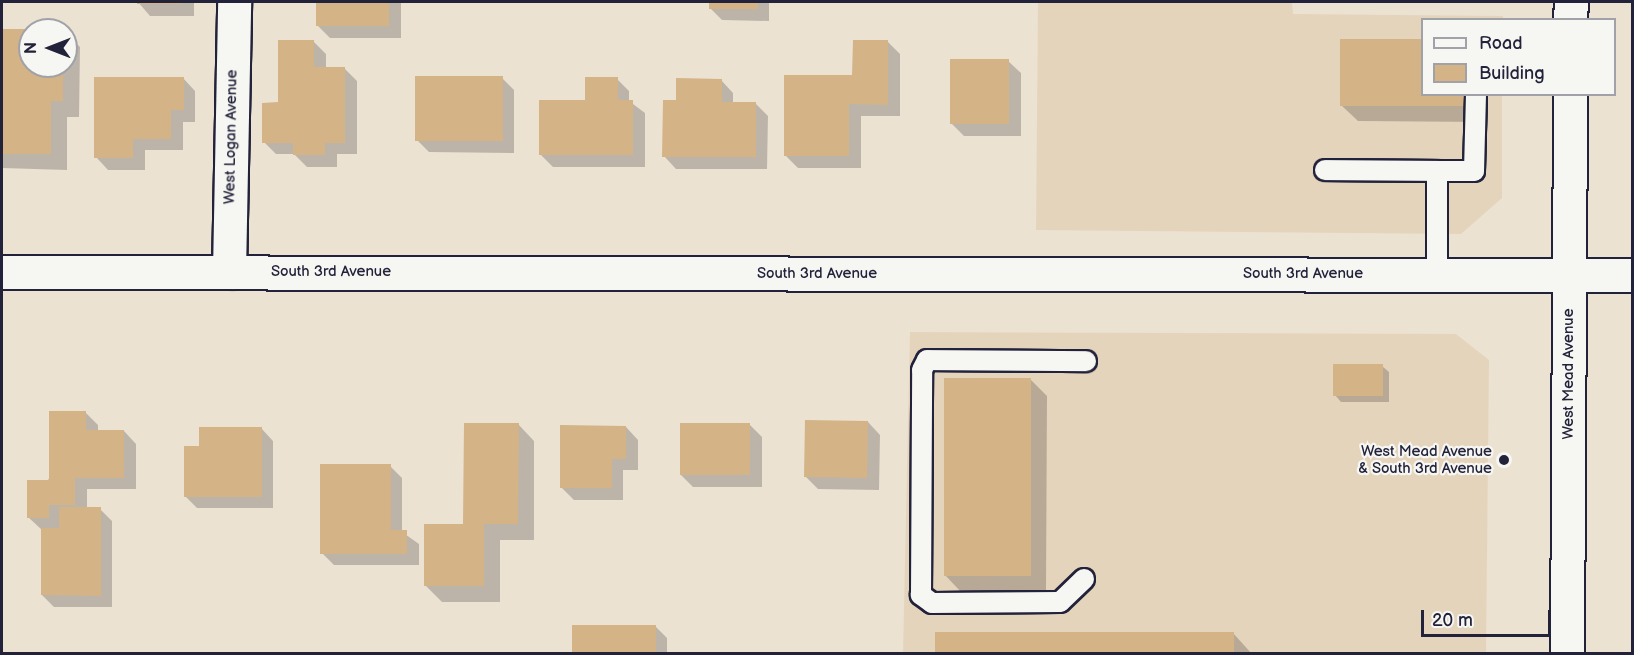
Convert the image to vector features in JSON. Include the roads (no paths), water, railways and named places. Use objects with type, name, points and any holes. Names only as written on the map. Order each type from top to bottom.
[{"type":"street","name":"West Logan Avenue","points":[[229,272],[234,2]]},
{"type":"street","points":[[1570,2],[1570,18]]},
{"type":"street","name":"West Mead Avenue","points":[[1567,654],[1570,96]]},
{"type":"street","name":"South 3rd Avenue","points":[[2,272],[1632,275]]},
{"type":"lane","points":[[1325,170],[1474,171],[1476,96]]},
{"type":"lane","points":[[1437,171],[1437,274]]},
{"type":"lane","points":[[1084,579],[1060,602],[932,603],[921,595],[922,370],[927,360],[1086,361]]},
{"type":"place","name":"West Mead Avenue & South 3rd Avenue","points":[[1504,460]]}]
